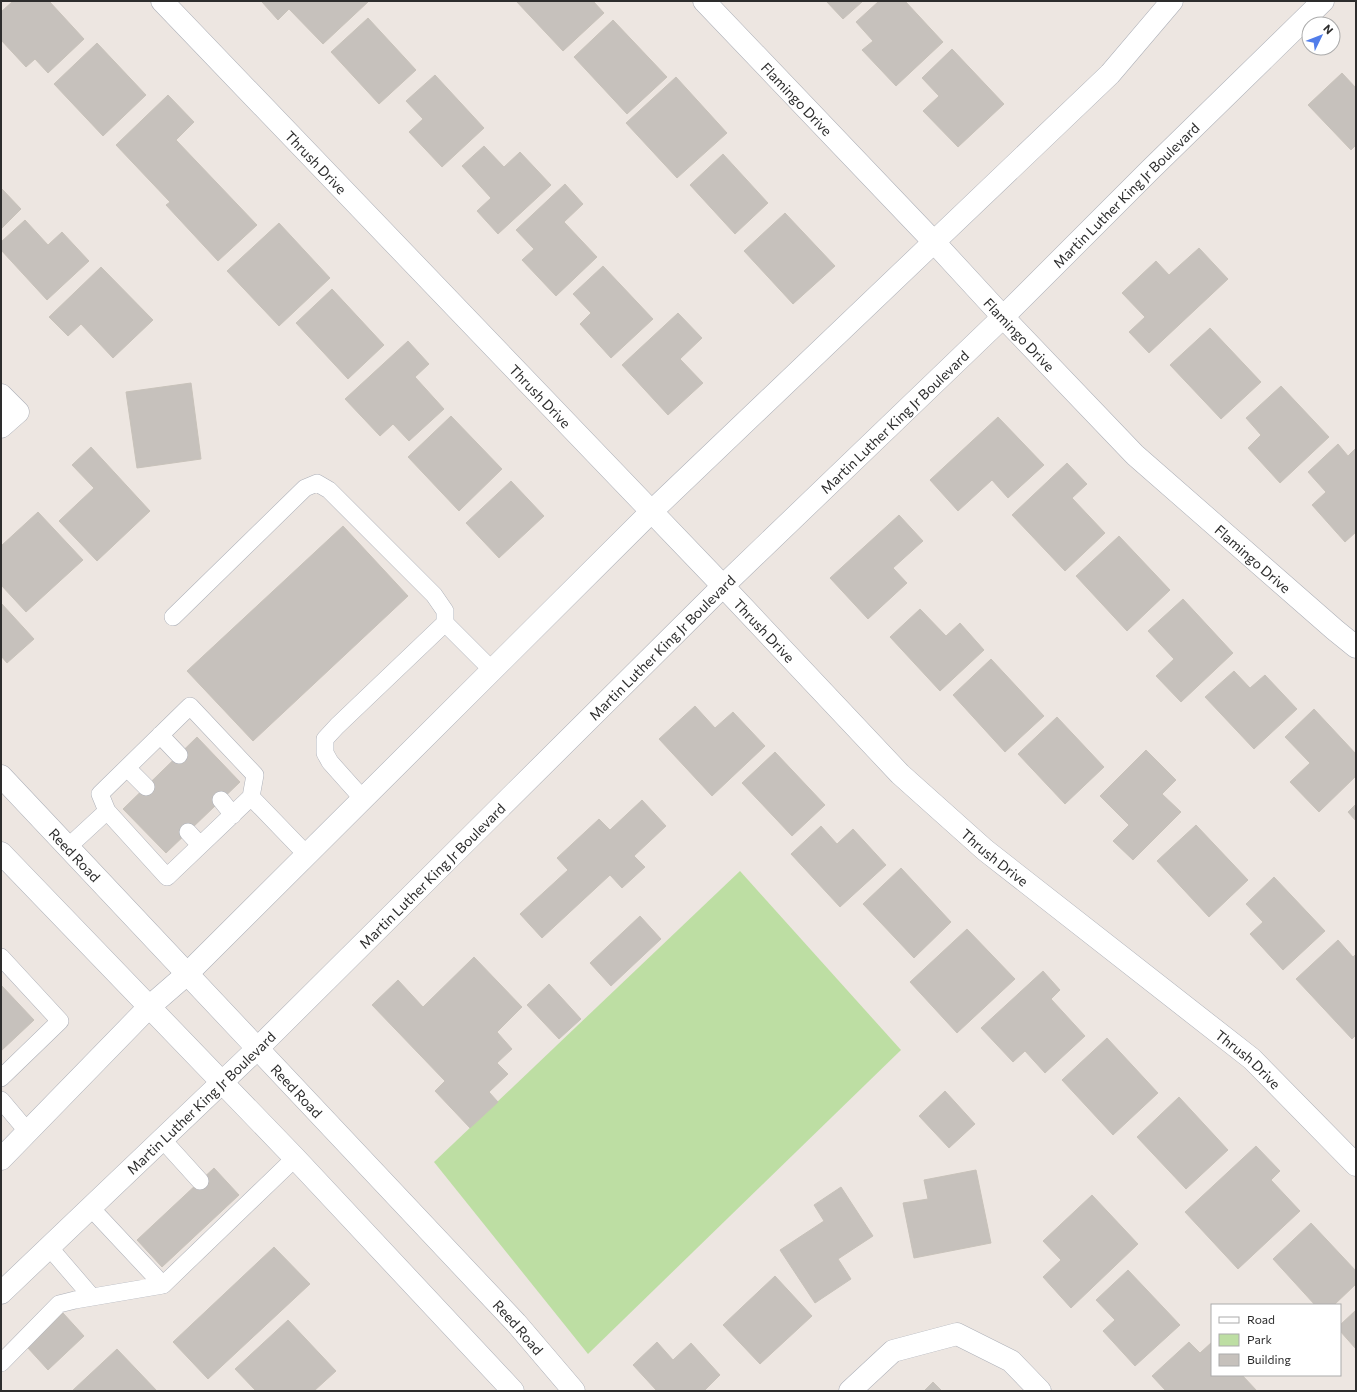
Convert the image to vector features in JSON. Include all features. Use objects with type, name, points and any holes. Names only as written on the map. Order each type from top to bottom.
[{"type":"street","name":"Thrush Drive","points":[[162,1],[723,586],[900,774],[986,850],[1252,1059],[1356,1165]]},
{"type":"street","name":"Flamingo Drive","points":[[704,1],[934,242],[1134,455],[1356,647]]},
{"type":"street","points":[[1,1159],[149,1007],[187,974],[651,512],[1110,74],[1172,1]]},
{"type":"street","name":"Martin Luther King Jr Boulevard","points":[[1,1293],[258,1048],[723,586],[1003,317],[1150,169],[1323,1]]},
{"type":"street","points":[[1,394],[18,412],[1,427]]},
{"type":"street","name":"Reed Road","points":[[1,776],[516,1323],[574,1391]]},
{"type":"street","points":[[1,853],[295,1158],[513,1391]]},
{"type":"street","points":[[850,1391],[893,1351],[956,1334],[1011,1361],[1040,1391]]},
{"type":"lane","points":[[173,617],[305,488],[316,483],[329,490],[434,595],[445,611],[445,623],[492,670]]},
{"type":"lane","points":[[363,799],[330,762],[325,753],[325,739],[445,623]]},
{"type":"lane","points":[[190,706],[255,775],[251,797],[167,877],[106,811],[100,794],[160,735],[190,706]]},
{"type":"lane","points":[[160,735],[179,755]]},
{"type":"lane","points":[[127,768],[146,787]]},
{"type":"lane","points":[[251,797],[307,855]]},
{"type":"lane","points":[[221,800],[233,814]]},
{"type":"lane","points":[[68,847],[106,811]]},
{"type":"lane","points":[[188,832],[200,845]]},
{"type":"lane","points":[[1,957],[60,1021],[1,1078]]},
{"type":"lane","points":[[1,1100],[28,1132]]},
{"type":"lane","points":[[162,1138],[200,1181]]},
{"type":"lane","points":[[1,1363],[59,1304],[163,1285],[229,1213],[295,1158]]},
{"type":"lane","points":[[90,1207],[163,1285]]},
{"type":"lane","points":[[49,1247],[92,1297]]},
{"type":"green space","points":[[740,871],[901,1050],[588,1354],[434,1162]]},
{"type":"building","points":[[13,1],[49,1],[84,39],[48,73],[35,59],[26,67],[1,40],[1,12]]},
{"type":"building","points":[[369,1],[323,44],[289,9],[278,20],[262,2]]},
{"type":"building","points":[[516,1],[593,1],[604,13],[563,51]]},
{"type":"building","points":[[826,1],[863,1],[843,19]]},
{"type":"building","points":[[879,1],[905,1],[943,42],[896,86],[862,50],[873,41],[856,22]]},
{"type":"building","points":[[368,18],[416,70],[379,104],[331,52]]},
{"type":"building","points":[[613,20],[667,77],[627,114],[574,57]]},
{"type":"building","points":[[97,43],[146,95],[103,136],[54,84]]},
{"type":"building","points":[[952,49],[1004,104],[958,147],[923,111],[939,96],[922,78]]},
{"type":"building","points":[[1342,73],[1356,88],[1356,145],[1351,150],[1308,105]]},
{"type":"building","points":[[435,75],[484,128],[442,167],[409,132],[423,119],[406,101]]},
{"type":"building","points":[[676,77],[727,133],[677,178],[626,123]]},
{"type":"building","points":[[168,95],[194,122],[176,140],[257,225],[218,261],[166,205],[170,202],[116,145]]},
{"type":"building","points":[[484,146],[504,167],[520,152],[551,185],[498,234],[477,211],[491,198],[462,166]]},
{"type":"building","points":[[723,154],[768,203],[735,234],[690,185]]},
{"type":"building","points":[[565,184],[583,204],[564,222],[597,257],[556,296],[522,260],[534,249],[516,230]]},
{"type":"building","points":[[1,188],[21,209],[1,229]]},
{"type":"building","points":[[785,213],[835,266],[793,304],[744,251]]},
{"type":"building","points":[[25,220],[48,245],[62,232],[89,261],[47,300],[1,250],[1,242]]},
{"type":"building","points":[[279,223],[330,278],[279,326],[227,271]]},
{"type":"building","points":[[1199,248],[1228,279],[1149,353],[1129,332],[1145,317],[1122,293],[1156,261],[1169,275]]},
{"type":"building","points":[[603,266],[653,319],[611,358],[580,324],[591,313],[573,294]]},
{"type":"building","points":[[101,267],[153,320],[113,358],[81,324],[68,336],[49,317]]},
{"type":"building","points":[[332,289],[384,345],[348,379],[296,323]]},
{"type":"building","points":[[678,313],[702,338],[680,359],[703,383],[668,415],[622,365]]},
{"type":"building","points":[[1210,328],[1261,382],[1221,419],[1170,365]]},
{"type":"building","points":[[408,341],[429,364],[415,377],[444,409],[409,441],[393,424],[380,436],[345,399]]},
{"type":"building","points":[[191,383],[201,459],[137,468],[126,392]]},
{"type":"building","points":[[1281,386],[1329,437],[1280,483],[1248,448],[1261,435],[1246,418]]},
{"type":"building","points":[[451,416],[502,469],[459,511],[408,457]]},
{"type":"building","points":[[998,417],[1044,465],[1008,498],[992,480],[958,511],[930,480]]},
{"type":"building","points":[[1338,444],[1348,456],[1356,448],[1356,532],[1345,542],[1312,505],[1326,492],[1308,472]]},
{"type":"building","points":[[91,447],[150,511],[97,561],[59,521],[94,488],[72,465]]},
{"type":"building","points":[[1067,463],[1087,484],[1072,498],[1105,533],[1065,571],[1012,515]]},
{"type":"building","points":[[511,481],[544,516],[499,558],[466,523]]},
{"type":"building","points":[[38,512],[83,560],[26,612],[1,585],[1,546]]},
{"type":"building","points":[[899,515],[923,541],[893,568],[907,583],[868,619],[830,578]]},
{"type":"building","points":[[343,526],[408,596],[253,741],[187,671]]},
{"type":"building","points":[[1119,536],[1170,590],[1127,631],[1076,576]]},
{"type":"building","points":[[1183,599],[1233,653],[1181,702],[1156,676],[1174,659],[1148,631]]},
{"type":"building","points":[[1,603],[34,639],[7,663],[1,656]]},
{"type":"building","points":[[920,609],[946,636],[960,623],[984,650],[940,691],[890,637]]},
{"type":"building","points":[[991,659],[1044,716],[1005,752],[953,695]]},
{"type":"building","points":[[1234,671],[1250,688],[1265,675],[1297,709],[1254,749],[1205,697]]},
{"type":"building","points":[[695,706],[715,728],[733,712],[765,746],[712,796],[659,739]]},
{"type":"building","points":[[1314,709],[1356,754],[1356,776],[1319,812],[1290,782],[1310,763],[1285,737]]},
{"type":"building","points":[[1057,717],[1104,767],[1065,804],[1018,754]]},
{"type":"building","points":[[197,737],[240,782],[166,853],[123,809]]},
{"type":"building","points":[[1146,750],[1176,780],[1162,794],[1181,812],[1133,860],[1113,841],[1129,825],[1100,796]]},
{"type":"building","points":[[775,752],[825,805],[792,836],[742,783]]},
{"type":"building","points":[[642,800],[666,826],[634,856],[645,867],[622,888],[610,875],[542,938],[520,914],[568,870],[557,858],[599,819],[610,830]]},
{"type":"building","points":[[1356,804],[1356,821],[1348,812]]},
{"type":"building","points":[[1196,825],[1248,880],[1209,917],[1157,861]]},
{"type":"building","points":[[821,826],[837,844],[853,829],[886,865],[840,907],[791,854]]},
{"type":"building","points":[[901,868],[951,922],[914,958],[863,904]]},
{"type":"building","points":[[1274,877],[1325,931],[1283,970],[1250,934],[1263,922],[1246,904]]},
{"type":"building","points":[[640,916],[661,939],[611,986],[590,963]]},
{"type":"building","points":[[967,929],[1015,979],[957,1033],[910,982]]},
{"type":"building","points":[[1338,940],[1353,957],[1356,954],[1356,1035],[1352,1039],[1296,979]]},
{"type":"building","points":[[474,957],[522,1007],[497,1032],[512,1049],[497,1063],[508,1074],[489,1092],[498,1102],[470,1128],[435,1091],[445,1081],[372,1005],[398,980],[423,1007]]},
{"type":"building","points":[[1043,971],[1060,990],[1051,999],[1085,1036],[1045,1073],[1025,1051],[1013,1062],[981,1028]]},
{"type":"building","points":[[549,984],[581,1019],[559,1039],[527,1005]]},
{"type":"building","points":[[1,985],[34,1020],[1,1051]]},
{"type":"building","points":[[1107,1038],[1158,1093],[1113,1135],[1062,1080]]},
{"type":"building","points":[[945,1091],[975,1124],[949,1148],[919,1116]]},
{"type":"building","points":[[1179,1097],[1228,1150],[1186,1189],[1137,1137]]},
{"type":"building","points":[[1256,1146],[1280,1171],[1271,1180],[1300,1211],[1238,1269],[1185,1212]]},
{"type":"building","points":[[214,1168],[239,1195],[162,1267],[137,1240]]},
{"type":"building","points":[[976,1170],[991,1243],[914,1258],[903,1203],[928,1199],[924,1180]]},
{"type":"building","points":[[841,1187],[873,1236],[838,1259],[851,1279],[815,1303],[780,1250],[824,1221],[814,1205]]},
{"type":"building","points":[[1092,1195],[1138,1244],[1071,1308],[1043,1277],[1061,1260],[1043,1241]]},
{"type":"building","points":[[1311,1223],[1356,1271],[1356,1284],[1335,1304],[1314,1304],[1273,1259]]},
{"type":"building","points":[[274,1247],[310,1284],[208,1379],[173,1342]]},
{"type":"building","points":[[1128,1270],[1180,1325],[1135,1366],[1103,1331],[1115,1320],[1096,1300]]},
{"type":"building","points":[[775,1276],[812,1316],[760,1364],[723,1325]]},
{"type":"building","points":[[1356,1310],[1356,1349],[1341,1332],[1341,1324]]},
{"type":"building","points":[[63,1313],[84,1336],[48,1370],[27,1347]]},
{"type":"building","points":[[288,1320],[336,1371],[314,1391],[256,1391],[235,1369]]},
{"type":"building","points":[[657,1342],[673,1360],[691,1343],[720,1375],[704,1391],[657,1391],[633,1365]]},
{"type":"building","points":[[1189,1342],[1200,1353],[1211,1343],[1211,1376],[1243,1376],[1257,1391],[1166,1391],[1152,1376]]},
{"type":"building","points":[[117,1349],[157,1391],[72,1391]]},
{"type":"building","points":[[933,1382],[942,1391],[924,1391]]}]
